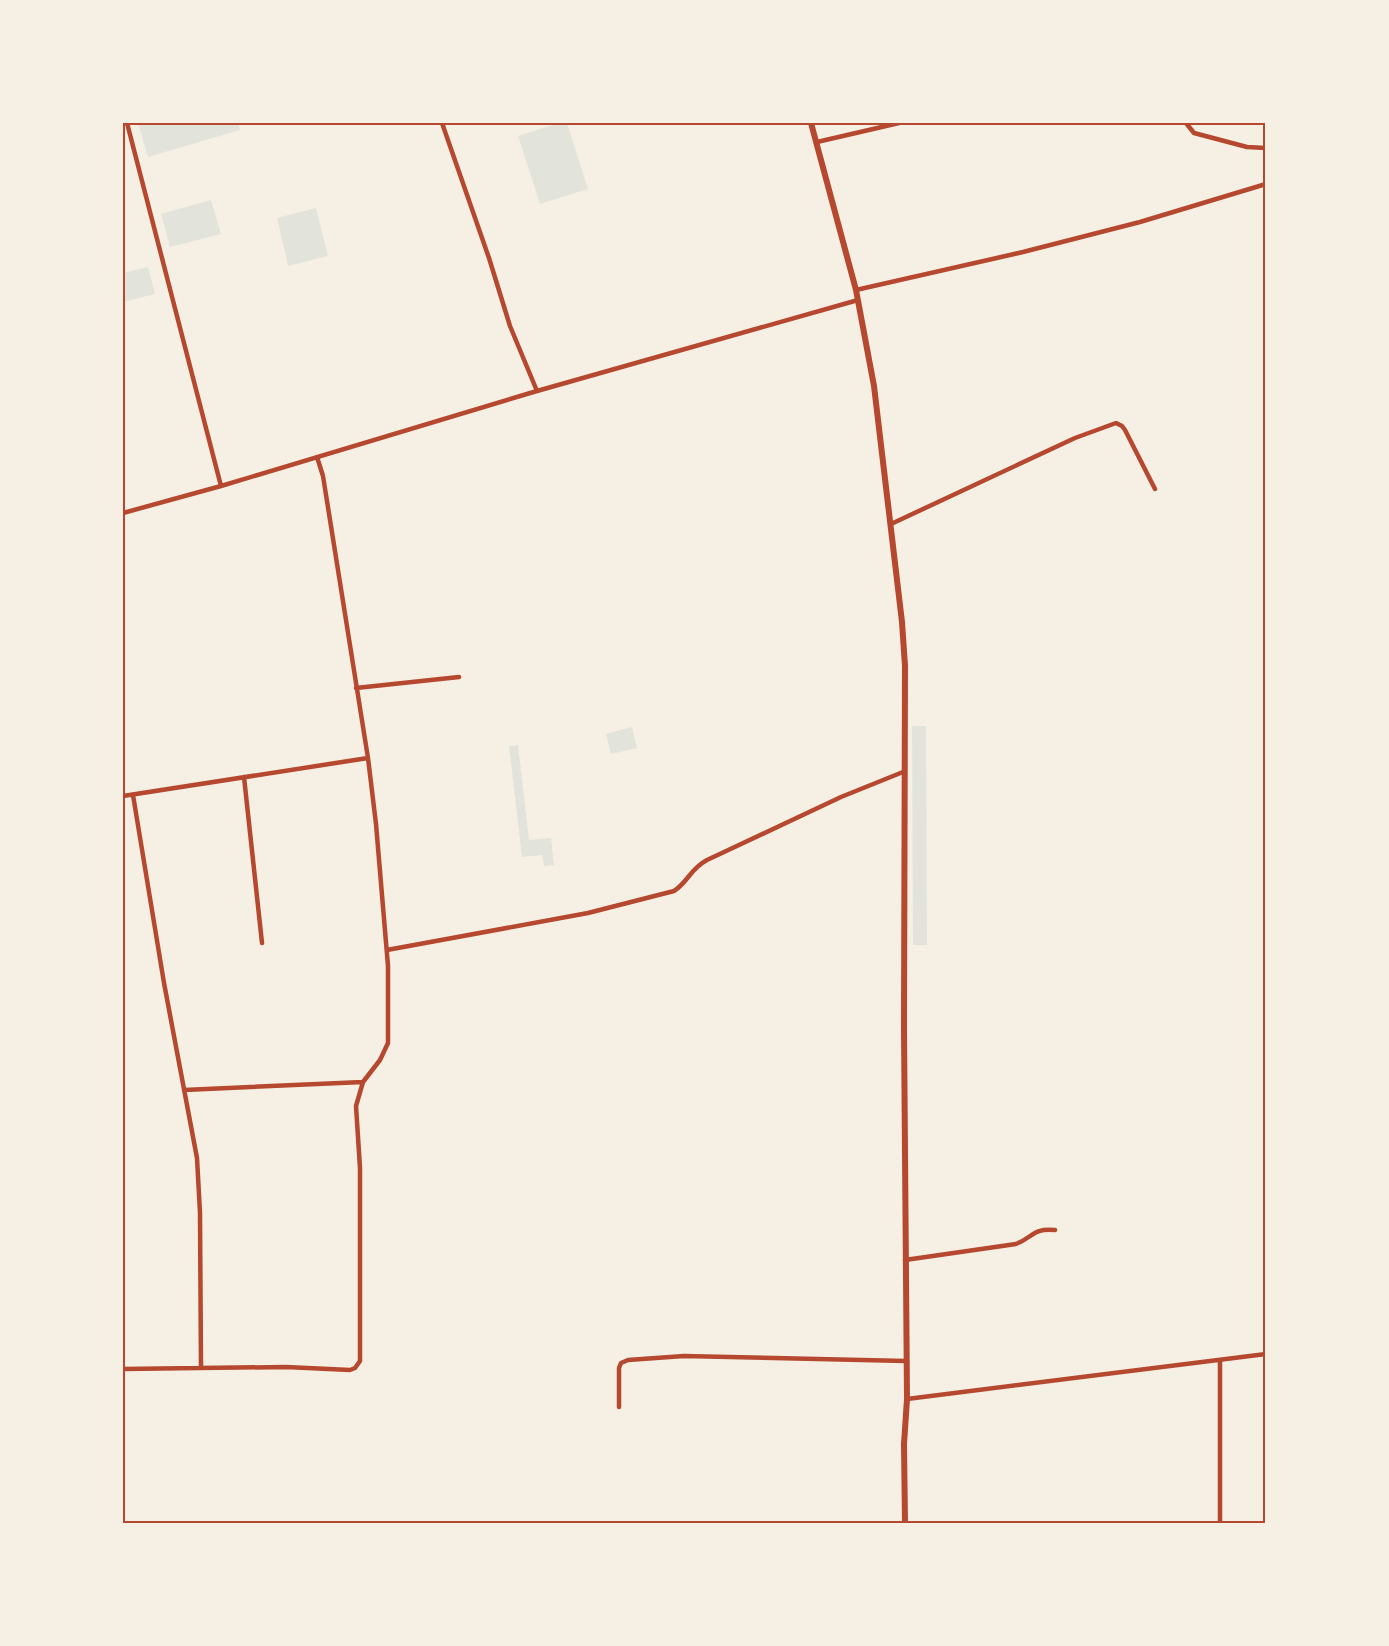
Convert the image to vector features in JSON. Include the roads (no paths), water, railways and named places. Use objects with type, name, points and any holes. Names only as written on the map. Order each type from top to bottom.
[{"type":"street","points":[[127,123],[221,486]]},
{"type":"street","points":[[442,123],[489,258],[510,327],[537,391]]},
{"type":"street","points":[[811,123],[856,290],[874,386],[902,622],[905,666],[903,772],[907,1399],[904,1444],[904,1523]]},
{"type":"street","points":[[817,142],[899,123]]},
{"type":"street","points":[[1186,123],[1194,133],[1247,147],[1266,148]]},
{"type":"street","points":[[856,290],[1023,252],[1140,222],[1266,184]]},
{"type":"street","points":[[123,513],[221,486],[537,391],[858,300]]},
{"type":"street","points":[[891,524],[1075,438],[1116,423],[1125,430],[1155,489]]},
{"type":"street","points":[[123,1369],[286,1367],[350,1370],[359,1364],[360,1168],[356,1106],[363,1082],[380,1060],[388,1043],[387,950],[368,758],[323,476],[318,457]]},
{"type":"street","points":[[356,688],[459,677]]},
{"type":"street","points":[[123,796],[368,758]]},
{"type":"street","points":[[387,950],[588,913],[674,891],[679,888],[695,866],[842,796],[903,772]]},
{"type":"street","points":[[244,777],[262,943]]},
{"type":"street","points":[[133,795],[164,983],[197,1158],[200,1214],[201,1368]]},
{"type":"street","points":[[184,1090],[363,1082]]},
{"type":"street","points":[[905,1260],[1016,1244],[1023,1242],[1036,1231],[1055,1230]]},
{"type":"street","points":[[907,1399],[1266,1354]]},
{"type":"street","points":[[619,1407],[619,1368],[621,1363],[627,1360],[684,1356],[906,1361]]},
{"type":"street","points":[[1220,1360],[1220,1523]]}]
